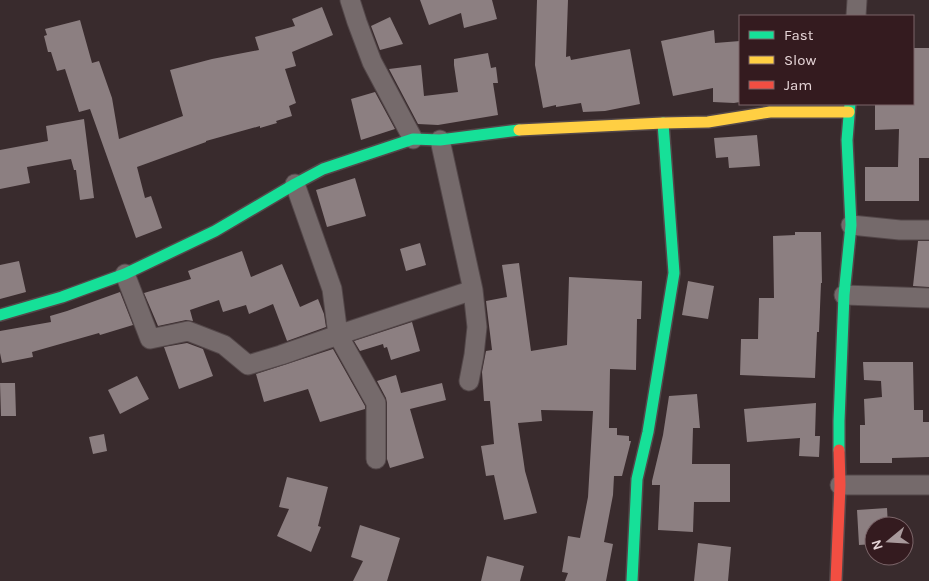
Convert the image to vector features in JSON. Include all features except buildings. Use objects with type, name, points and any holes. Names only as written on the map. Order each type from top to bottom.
[{"type":"street","points":[[350,0],[372,62],[413,139]]},
{"type":"street","points":[[856,15],[857,0]]},
{"type":"street","points":[[0,315],[62,297],[124,274],[215,231],[323,169],[413,139],[440,140],[523,130],[708,122],[770,112],[850,108],[847,140],[851,225],[844,294],[836,581]]},
{"type":"street","points":[[632,581],[637,479],[648,432],[674,273],[662,123]]},
{"type":"street","points":[[440,140],[473,290],[477,327],[469,381]]},
{"type":"street","points":[[295,184],[332,290],[338,335],[376,403],[376,460]]},
{"type":"street","points":[[851,225],[900,230],[929,230]]},
{"type":"street","points":[[124,274],[150,339],[188,331],[224,345],[248,365],[473,290]]},
{"type":"street","points":[[844,294],[929,298]]},
{"type":"street","points":[[840,485],[929,485]]},
{"type":"traffic: fast","points":[[839,450],[844,295],[851,225],[847,140],[850,105]]},
{"type":"traffic: fast","points":[[632,581],[637,479],[648,432],[674,273],[663,123]]},
{"type":"traffic: fast","points":[[0,315],[62,297],[125,274],[215,231],[323,169],[413,139],[440,140],[519,130]]},
{"type":"traffic: slow","points":[[519,130],[708,122],[770,112],[849,112]]},
{"type":"traffic: jam","points":[[836,581],[840,485],[839,450]]}]
